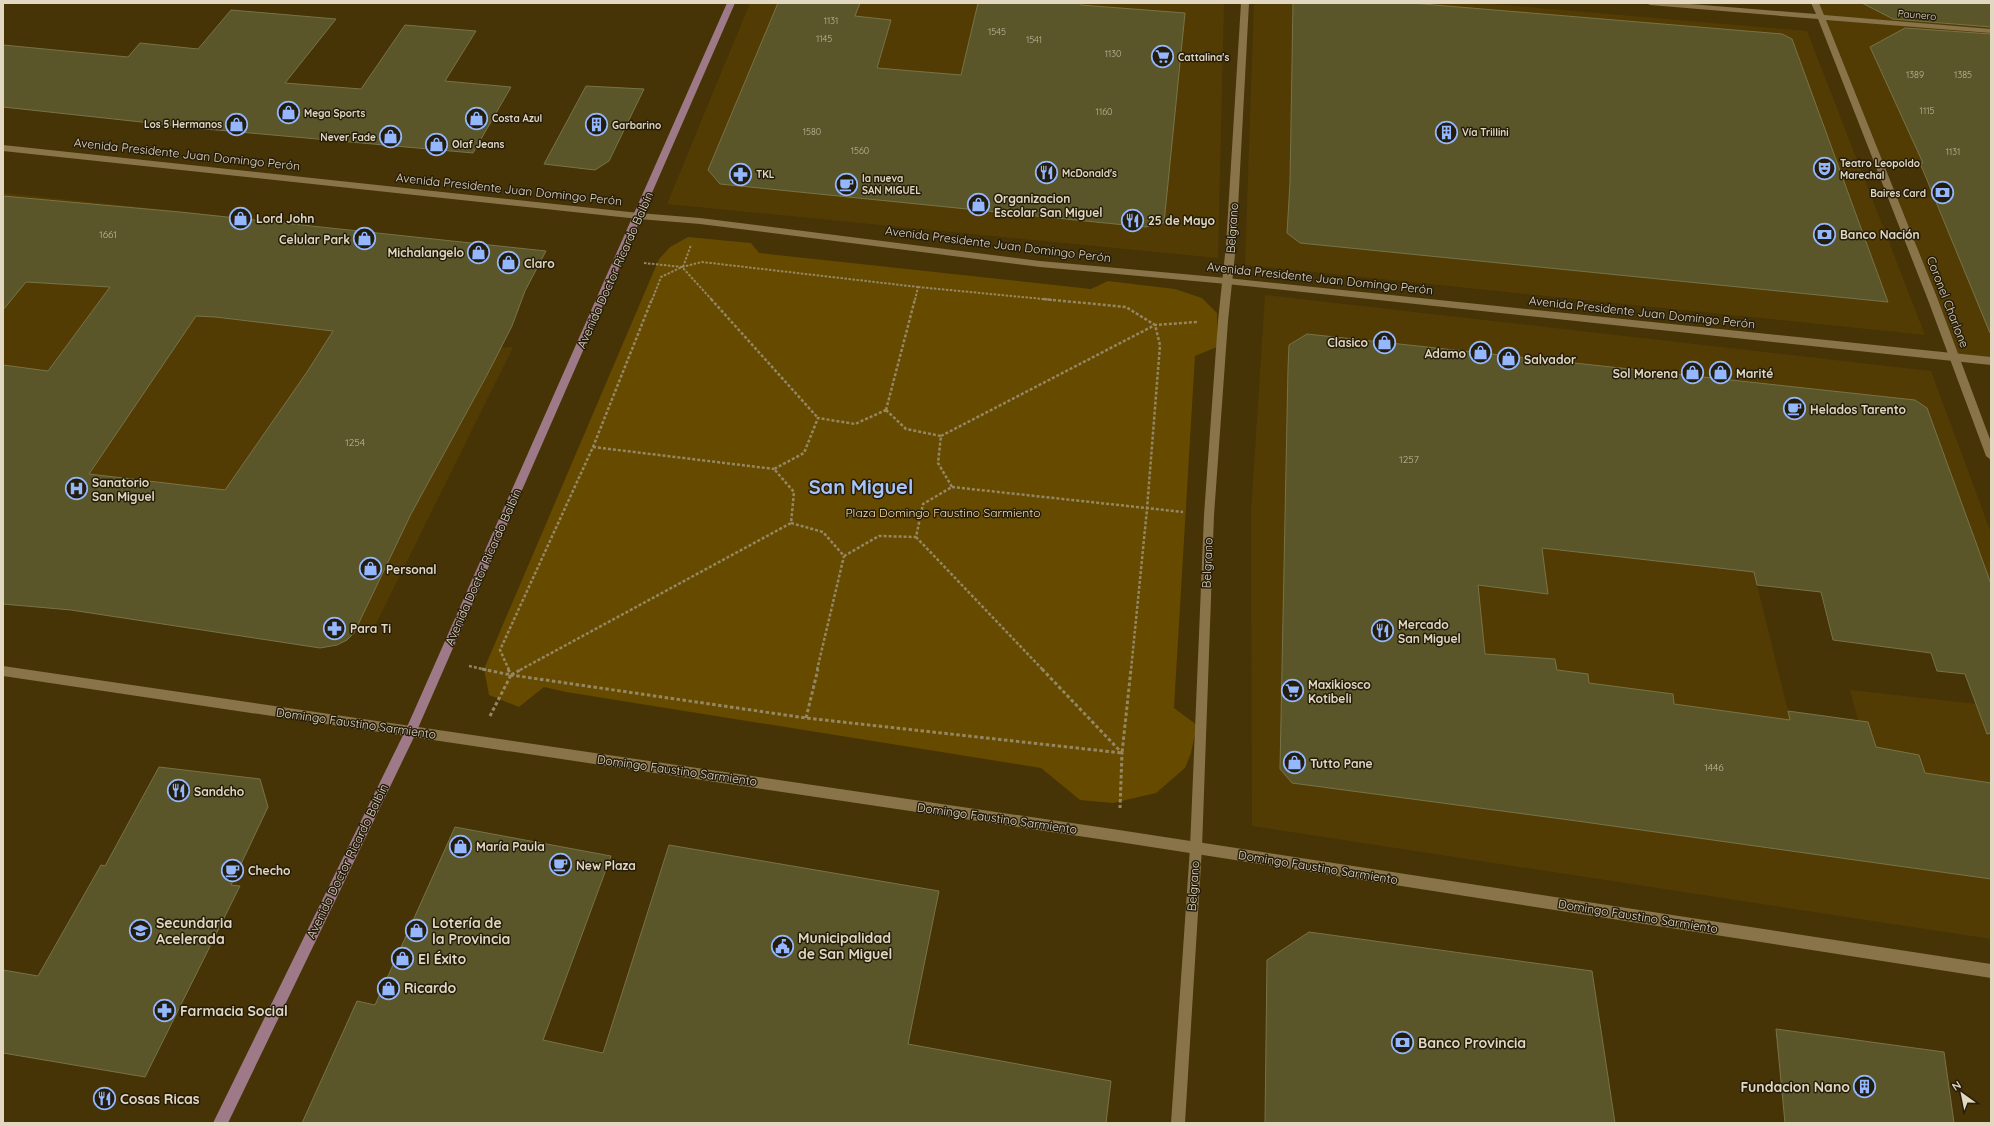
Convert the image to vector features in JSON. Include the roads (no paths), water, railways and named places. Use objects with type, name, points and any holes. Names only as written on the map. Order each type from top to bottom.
[{"type":"main road","name":"Avenida Doctor Ricardo Balbín","points":[[220,1123],[410,731],[620,260],[731,3]]},
{"type":"main road","name":"Belgrano","points":[[1178,1123],[1196,848],[1209,515],[1227,281],[1245,3]]},
{"type":"main road","name":"Paunero","points":[[1650,3],[1991,31]]},
{"type":"main road","name":"Coronel Charlone","points":[[1815,3],[1955,357],[1991,456]]},
{"type":"main road","name":"Avenida Presidente Juan Domingo Perón","points":[[3,148],[639,216],[700,221],[1040,264],[1227,281],[1991,361]]},
{"type":"main road","name":"Domingo Faustino Sarmiento","points":[[3,671],[478,740],[1119,836],[1991,971]]},
{"type":"place","name":"Cattalina's","points":[[1162,57]]},
{"type":"place","name":"Mega Sports","points":[[289,113]]},
{"type":"place","name":"Costa Azul","points":[[476,118]]},
{"type":"place","name":"Los 5 Hermanos","points":[[237,124]]},
{"type":"place","name":"Garbarino","points":[[596,125]]},
{"type":"place","name":"Vía Trillini","points":[[1446,132]]},
{"type":"place","name":"Never Fade","points":[[391,137]]},
{"type":"place","name":"Olaf Jeans","points":[[436,144]]},
{"type":"place","name":"Teatro Leopoldo Marechal","points":[[1825,169]]},
{"type":"place","name":"McDonald's","points":[[1047,173]]},
{"type":"place","name":"TKL","points":[[740,174]]},
{"type":"place","name":"la nueva SAN MIGUEL","points":[[847,184]]},
{"type":"place","name":"Baires Card","points":[[1942,193]]},
{"type":"place","name":"Organizacion Escolar San Miguel","points":[[978,205]]},
{"type":"place","name":"Lord John","points":[[241,218]]},
{"type":"place","name":"25 de Mayo","points":[[1133,220]]},
{"type":"place","name":"Banco Nación","points":[[1825,234]]},
{"type":"place","name":"Celular Park","points":[[365,239]]},
{"type":"place","name":"Michalangelo","points":[[479,252]]},
{"type":"place","name":"Claro","points":[[508,263]]},
{"type":"place","name":"Clasico","points":[[1384,342]]},
{"type":"place","name":"Adamo","points":[[1481,353]]},
{"type":"place","name":"Salvador","points":[[1508,359]]},
{"type":"place","name":"Sol Morena","points":[[1693,373]]},
{"type":"place","name":"Marité","points":[[1720,373]]},
{"type":"place","name":"Helados Tarento","points":[[1795,409]]},
{"type":"place","name":"Sanatorio San Miguel","points":[[77,489]]},
{"type":"place","name":"Personal","points":[[371,569]]},
{"type":"place","name":"Para Ti","points":[[334,628]]},
{"type":"place","name":"Mercado San Miguel","points":[[1382,631]]},
{"type":"place","name":"Maxikiosco Kotibeli","points":[[1293,691]]},
{"type":"place","name":"Tutto Pane","points":[[1295,763]]},
{"type":"place","name":"Sandcho","points":[[179,791]]},
{"type":"place","name":"María Paula","points":[[460,846]]},
{"type":"place","name":"New Plaza","points":[[561,865]]},
{"type":"place","name":"Checho","points":[[233,870]]},
{"type":"place","name":"Secundaria Acelerada","points":[[141,931]]},
{"type":"place","name":"Lotería de la Provincia","points":[[416,931]]},
{"type":"place","name":"Municipalidad de San Miguel","points":[[782,946]]},
{"type":"place","name":"El Éxito","points":[[403,959]]},
{"type":"place","name":"Ricardo","points":[[389,988]]},
{"type":"place","name":"Farmacia Social","points":[[165,1011]]},
{"type":"place","name":"Banco Provincia","points":[[1402,1043]]},
{"type":"place","name":"Fundacion Nano","points":[[1865,1087]]},
{"type":"place","name":"Cosas Ricas","points":[[105,1099]]},
{"type":"district","name":"San Miguel","points":[[861,486]]},
{"type":"park label","name":"Plaza Domingo Faustino Sarmiento","points":[[943,512]]}]
